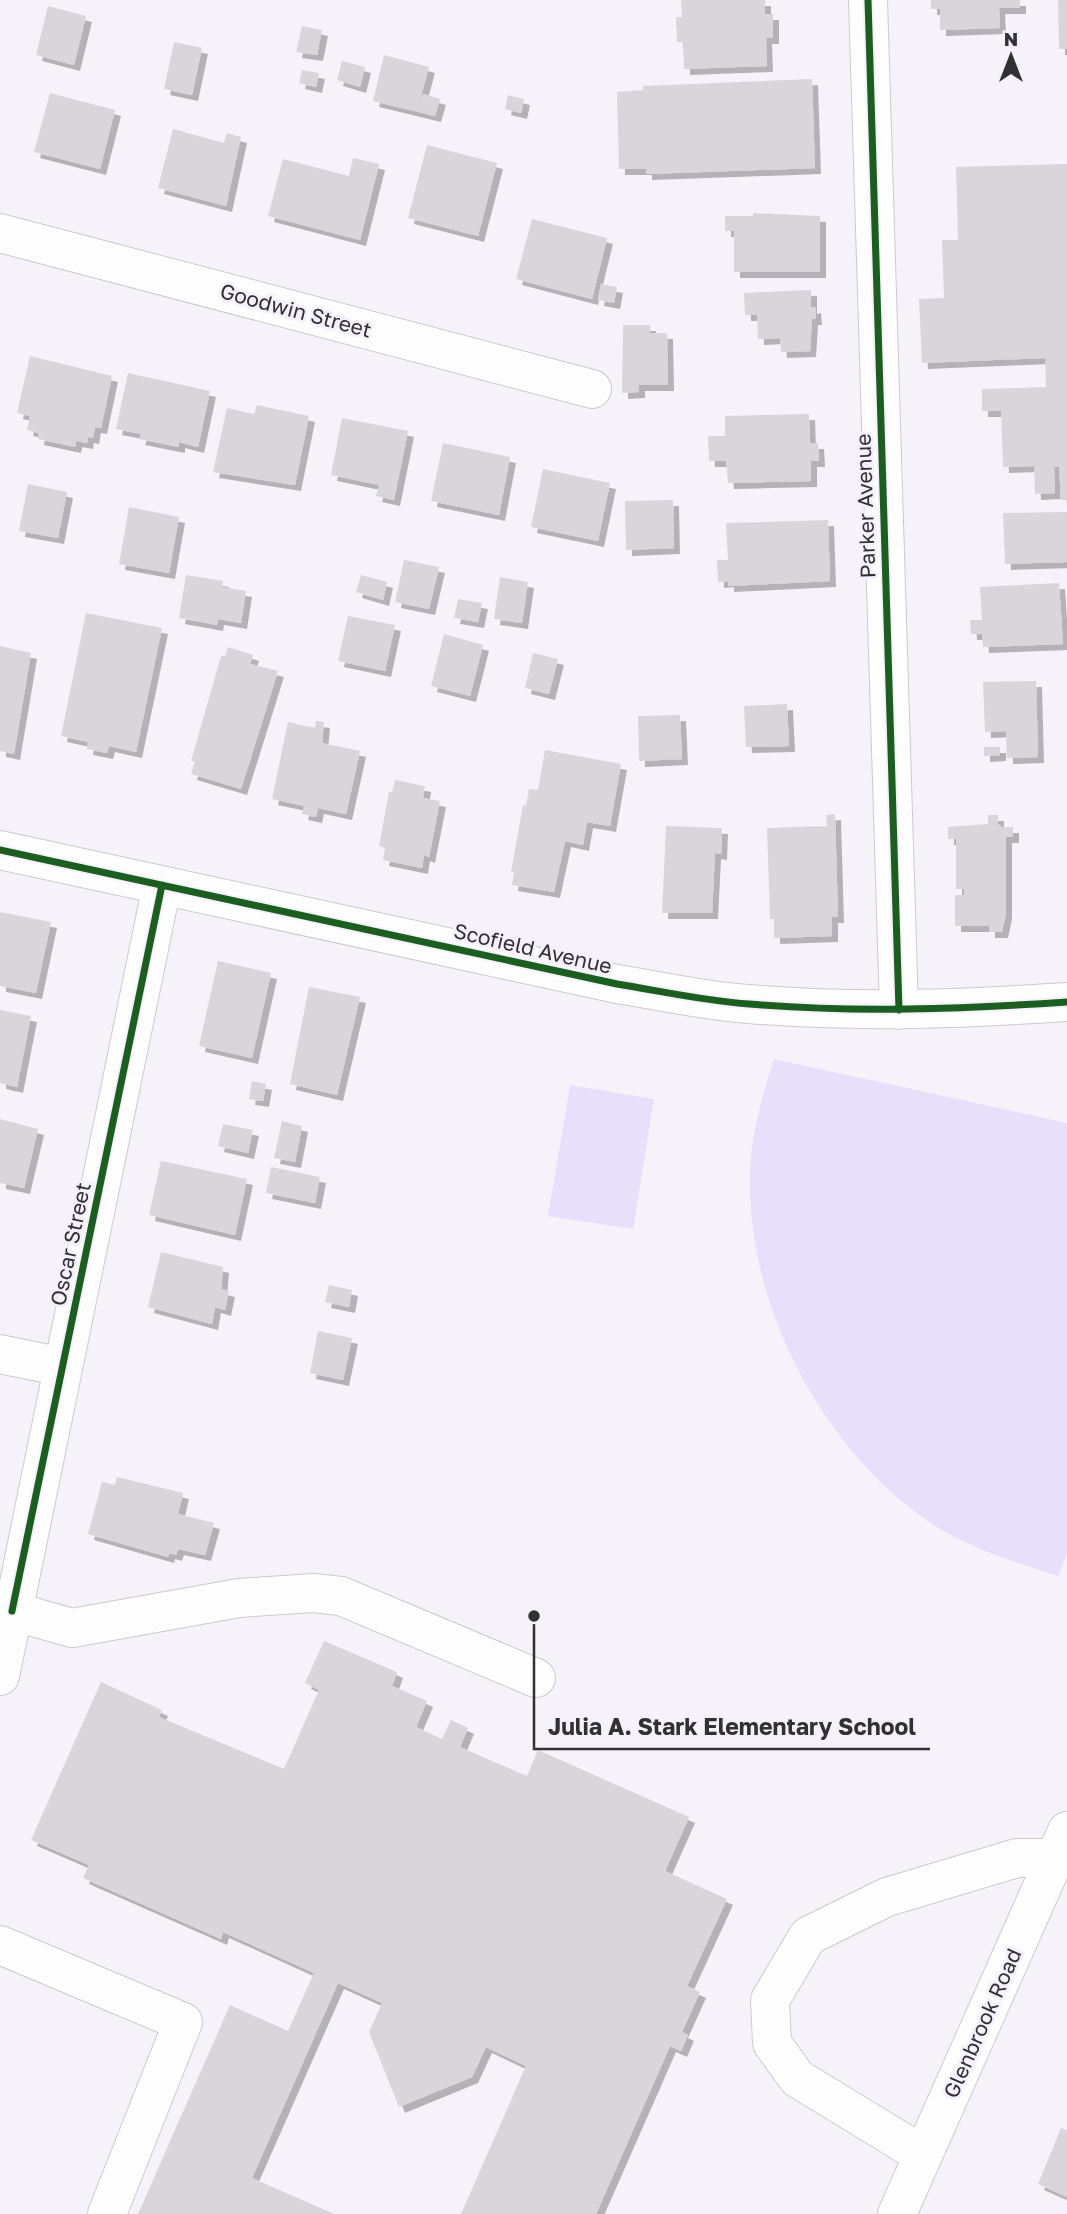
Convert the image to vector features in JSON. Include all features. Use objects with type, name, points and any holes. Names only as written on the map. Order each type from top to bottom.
[{"type":"street","name":"Parker Avenue","points":[[868,0],[899,1010]]},
{"type":"street","name":"Goodwin Street","points":[[0,233],[592,390]]},
{"type":"street","name":"Scofield Avenue","points":[[0,850],[617,985],[748,1004],[899,1010],[1067,1002]]},
{"type":"street","name":"Oscar Street","points":[[0,1676],[162,885]]},
{"type":"street","points":[[0,1354],[63,1367]]},
{"type":"street","points":[[12,1611],[72,1628],[239,1598],[313,1593],[341,1596],[536,1678]]},
{"type":"street","points":[[923,2155],[797,2078],[772,2043],[771,2000],[808,1936],[876,1903],[1061,1845]]},
{"type":"street","name":"Glenbrook Road","points":[[897,2214],[1061,1845]]},
{"type":"street","points":[[0,1945],[183,2022],[107,2214]]},
{"type":"shaded area","points":[[774,1059],[1067,1123],[1067,1553],[1058,1576],[961,1540],[931,1523],[892,1493],[857,1457],[826,1416],[799,1372],[778,1325],[762,1276],[753,1227],[750,1178],[752,1147],[761,1102]]},
{"type":"shaded area","points":[[570,1085],[654,1099],[633,1229],[548,1216]]},
{"type":"building","points":[[681,0],[765,0],[765,14],[773,14],[773,38],[766,38],[767,66],[684,69],[683,42],[677,42],[676,17],[682,17]]},
{"type":"building","points":[[931,0],[1020,0],[1020,8],[999,8],[1000,28],[940,30],[940,9],[931,9]]},
{"type":"building","points":[[1058,0],[1067,0],[1067,49],[1059,49]]},
{"type":"building","points":[[48,6],[86,16],[74,65],[36,55]]},
{"type":"building","points":[[302,26],[322,30],[317,55],[296,52]]},
{"type":"building","points":[[174,42],[202,48],[192,95],[164,89]]},
{"type":"building","points":[[384,55],[429,67],[418,107],[423,94],[440,99],[435,116],[373,101]]},
{"type":"building","points":[[342,61],[365,67],[360,87],[337,80]]},
{"type":"building","points":[[302,70],[319,73],[316,87],[299,83]]},
{"type":"building","points":[[812,79],[815,168],[646,174],[646,169],[619,169],[617,92],[643,90],[643,86]]},
{"type":"building","points":[[50,93],[115,110],[100,169],[34,152]]},
{"type":"building","points":[[508,95],[524,99],[521,113],[505,109]]},
{"type":"building","points":[[173,129],[224,143],[227,133],[241,137],[226,206],[158,188]]},
{"type":"building","points":[[427,145],[497,163],[478,236],[408,218]]},
{"type":"building","points":[[353,158],[379,164],[360,240],[268,216],[283,159],[349,176]]},
{"type":"building","points":[[1067,164],[1067,500],[1061,500],[1059,467],[1054,467],[1055,493],[1035,494],[1034,466],[1003,467],[1001,411],[982,411],[982,389],[1046,387],[1045,358],[922,363],[919,299],[944,298],[942,240],[958,240],[956,167]]},
{"type":"building","points":[[753,213],[820,216],[820,272],[734,272],[734,231],[725,231],[725,216],[753,216]]},
{"type":"building","points":[[532,219],[607,238],[592,299],[516,279]]},
{"type":"building","points":[[601,284],[617,287],[614,303],[598,300]]},
{"type":"building","points":[[811,290],[811,308],[815,307],[816,319],[812,319],[810,351],[781,352],[780,338],[758,339],[757,315],[745,315],[744,293]]},
{"type":"building","points":[[623,325],[650,325],[650,333],[667,333],[668,385],[639,385],[639,392],[622,393]]},
{"type":"building","points":[[30,356],[112,376],[101,428],[95,427],[93,438],[88,437],[87,443],[76,441],[75,447],[38,439],[39,433],[27,430],[30,416],[17,413]]},
{"type":"building","points":[[128,373],[210,391],[198,447],[179,442],[179,447],[139,439],[141,434],[116,429]]},
{"type":"building","points":[[257,405],[309,416],[295,485],[213,472],[227,408],[254,414]]},
{"type":"building","points":[[809,414],[810,443],[818,443],[819,461],[811,461],[811,481],[728,483],[726,461],[709,461],[708,436],[725,436],[725,416]]},
{"type":"building","points":[[342,418],[408,431],[394,500],[376,496],[379,485],[331,475]]},
{"type":"building","points":[[443,443],[510,457],[499,515],[431,501]]},
{"type":"building","points":[[543,469],[610,483],[598,541],[531,527]]},
{"type":"building","points":[[28,484],[67,492],[58,538],[19,531]]},
{"type":"building","points":[[673,500],[674,548],[626,550],[625,501]]},
{"type":"building","points":[[129,507],[179,517],[169,573],[119,564]]},
{"type":"building","points":[[1067,512],[1067,562],[1005,564],[1003,513]]},
{"type":"building","points":[[828,520],[830,581],[728,586],[728,581],[718,582],[717,560],[728,560],[726,523]]},
{"type":"building","points":[[404,560],[439,567],[429,609],[395,602]]},
{"type":"building","points":[[186,575],[223,581],[222,587],[246,591],[241,623],[218,619],[217,625],[179,618]]},
{"type":"building","points":[[361,575],[387,582],[383,600],[356,592]]},
{"type":"building","points":[[500,577],[528,582],[522,623],[494,619]]},
{"type":"building","points":[[1059,583],[1063,644],[983,647],[982,634],[971,634],[970,620],[982,620],[980,587]]},
{"type":"building","points":[[458,599],[482,603],[478,622],[454,618]]},
{"type":"building","points":[[86,613],[162,628],[136,752],[109,746],[107,753],[87,749],[88,742],[61,736]]},
{"type":"building","points":[[348,616],[395,625],[385,671],[338,661]]},
{"type":"building","points":[[444,634],[483,645],[470,696],[431,686]]},
{"type":"building","points":[[0,646],[31,653],[14,754],[0,751]]},
{"type":"building","points":[[228,647],[253,655],[250,664],[278,671],[241,789],[191,774],[195,761],[191,761],[221,656],[225,656]]},
{"type":"building","points":[[533,653],[558,659],[549,694],[525,688]]},
{"type":"building","points":[[1036,681],[1038,757],[1007,758],[1006,731],[985,732],[983,682]]},
{"type":"building","points":[[787,704],[789,746],[746,747],[744,706]]},
{"type":"building","points":[[680,715],[682,759],[639,761],[638,716]]},
{"type":"building","points":[[316,721],[324,722],[322,743],[360,751],[346,814],[318,808],[316,817],[302,814],[304,806],[272,799],[288,722],[315,728]]},
{"type":"building","points":[[984,747],[1000,747],[1000,755],[984,756]]},
{"type":"building","points":[[545,750],[621,764],[610,826],[587,822],[583,845],[565,841],[554,892],[512,885],[514,872],[511,872],[523,805],[526,806],[529,789],[538,790]]},
{"type":"building","points":[[395,780],[425,786],[423,798],[440,801],[429,857],[424,855],[422,868],[383,860],[385,848],[379,846],[389,792],[392,792]]},
{"type":"building","points":[[835,814],[838,917],[832,917],[832,936],[774,938],[774,919],[770,919],[767,828],[827,826],[826,815]]},
{"type":"building","points":[[988,815],[998,815],[998,824],[1002,827],[1013,827],[1013,837],[1006,837],[1006,913],[1002,932],[989,932],[989,915],[988,926],[955,926],[955,895],[964,895],[964,889],[956,889],[956,839],[948,839],[948,827],[988,824]]},
{"type":"building","points":[[666,826],[722,828],[721,854],[715,853],[712,913],[662,913]]},
{"type":"building","points":[[0,912],[51,922],[36,993],[0,986]]},
{"type":"building","points":[[218,961],[271,973],[252,1058],[199,1046]]},
{"type":"building","points":[[309,987],[360,997],[337,1095],[290,1084]]},
{"type":"building","points":[[0,1010],[31,1016],[17,1087],[0,1083]]},
{"type":"building","points":[[252,1081],[266,1084],[263,1101],[249,1099]]},
{"type":"building","points":[[0,1119],[38,1129],[24,1188],[0,1183]]},
{"type":"building","points":[[282,1121],[302,1126],[295,1162],[274,1158]]},
{"type":"building","points":[[223,1124],[253,1130],[248,1153],[218,1146]]},
{"type":"building","points":[[161,1161],[247,1179],[235,1235],[149,1215]]},
{"type":"building","points":[[271,1167],[320,1177],[315,1203],[266,1193]]},
{"type":"building","points":[[161,1252],[223,1267],[221,1289],[229,1291],[225,1310],[215,1307],[212,1324],[148,1307]]},
{"type":"building","points":[[329,1285],[352,1290],[349,1307],[325,1302]]},
{"type":"building","points":[[318,1331],[352,1338],[343,1380],[310,1373]]},
{"type":"building","points":[[117,1477],[183,1493],[178,1514],[214,1523],[205,1555],[178,1549],[176,1555],[169,1553],[168,1557],[88,1534],[102,1482],[115,1485]]},
{"type":"building","points":[[324,1641],[397,1672],[392,1686],[427,1701],[416,1727],[442,1739],[451,1720],[468,1728],[460,1747],[527,1776],[538,1750],[689,1817],[665,1871],[727,1899],[687,1986],[700,1992],[682,2032],[688,2035],[681,2051],[670,2046],[596,2214],[461,2214],[526,2066],[486,2047],[472,2077],[399,2107],[369,2032],[382,2003],[338,1983],[252,2178],[334,2214],[138,2214],[230,2005],[288,2031],[314,1973],[223,1932],[221,1939],[83,1878],[89,1865],[31,1840],[101,1682],[162,1710],[159,1717],[284,1769],[319,1690],[305,1683]]},
{"type":"building","points":[[1061,2128],[1067,2130],[1067,2197],[1038,2184]]},
{"type":"cycle path","points":[[868,0],[899,1010]]},
{"type":"cycle path","points":[[0,850],[617,984],[716,1001],[789,1007],[868,1009],[1067,1002]]},
{"type":"cycle path","points":[[12,1611],[162,885]]},
{"type":"place","name":"Julia A. Stark Elementary School","points":[[534,1616]]}]
